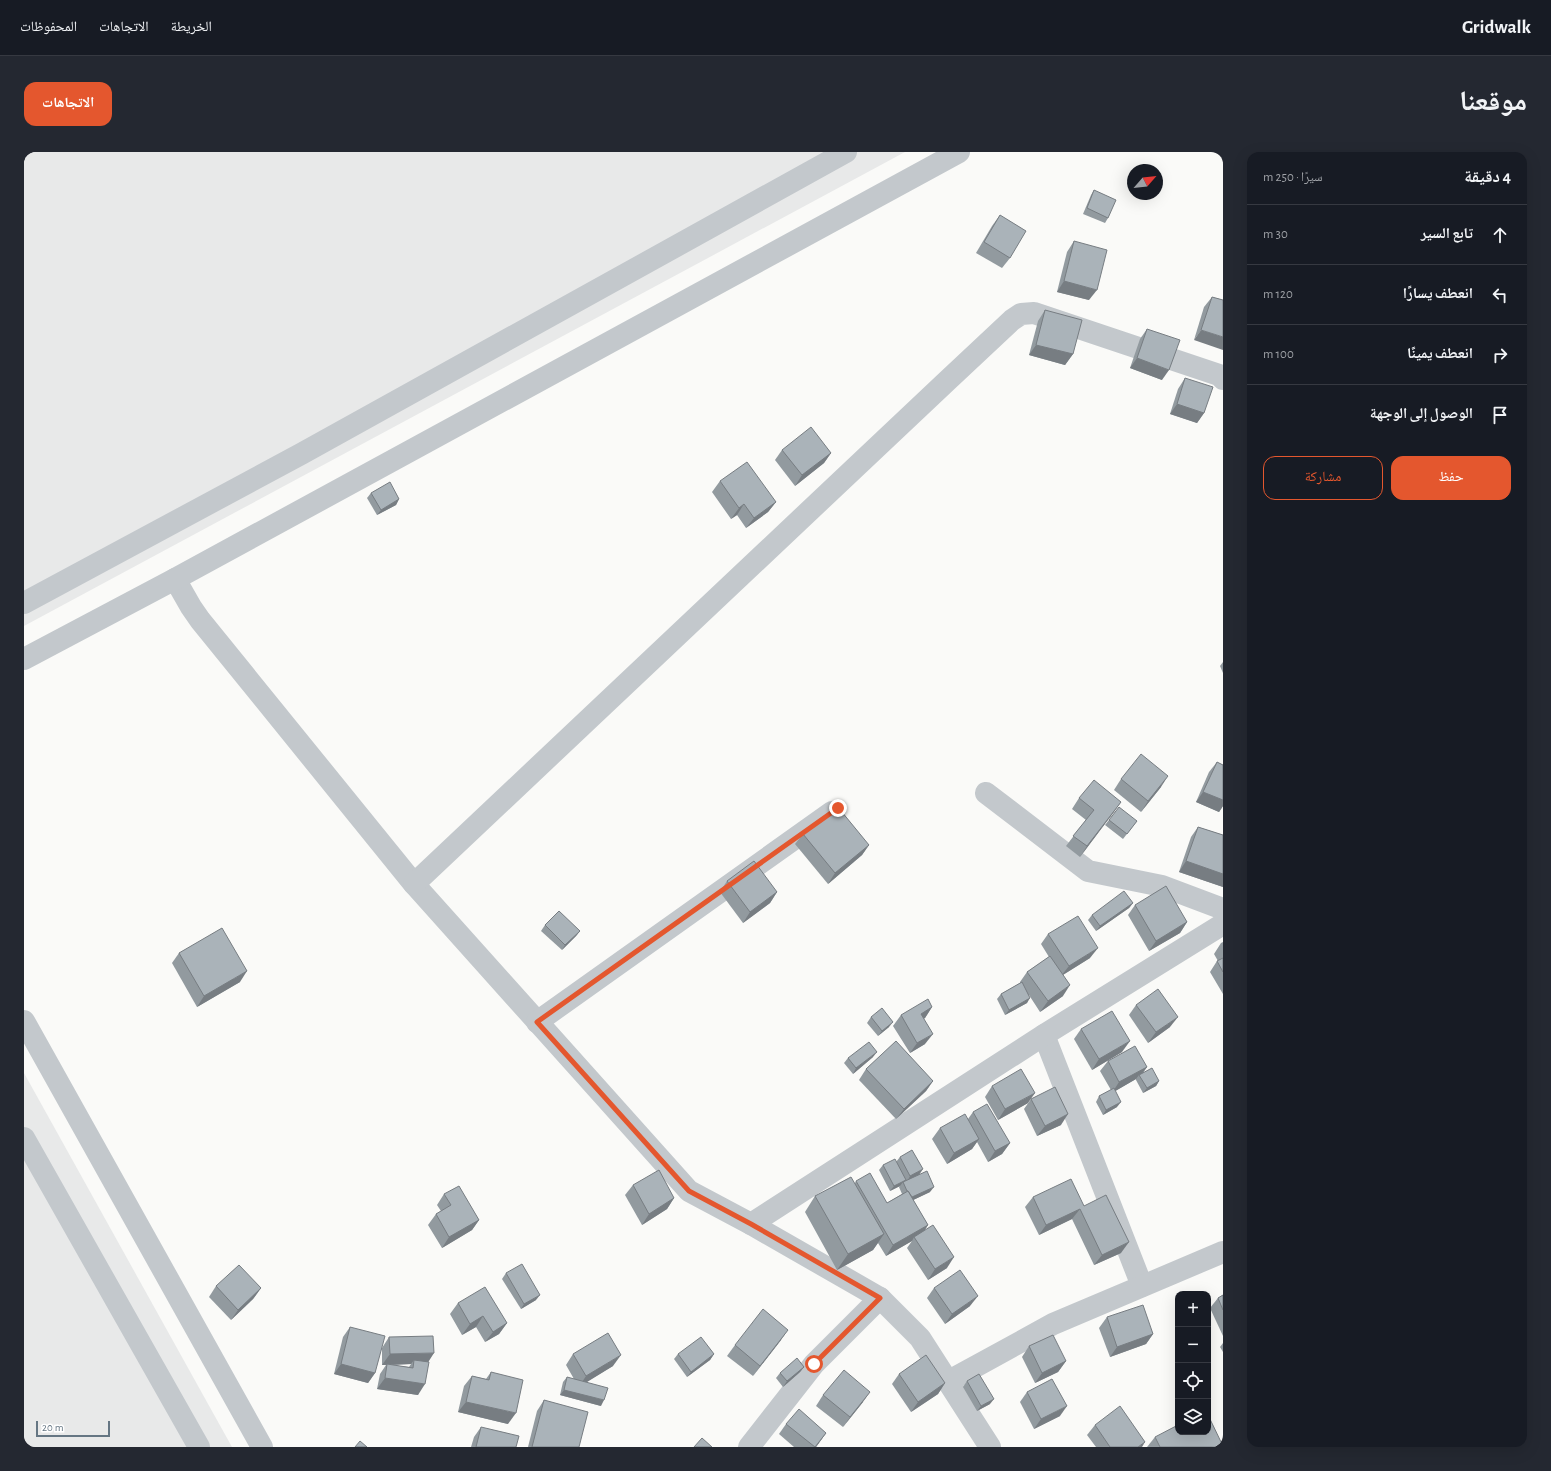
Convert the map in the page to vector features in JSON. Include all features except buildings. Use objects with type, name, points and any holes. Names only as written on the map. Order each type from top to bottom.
[{"type":"street","points":[[24,603],[301,454],[846,152]]},
{"type":"street","points":[[24,659],[175,579],[959,152]]},
{"type":"street","points":[[414,884],[971,358],[1012,320],[1021,314],[1034,313],[1219,375],[1223,379]]},
{"type":"street","points":[[175,579],[200,620],[414,884],[689,1191],[751,1224],[880,1298],[920,1338],[990,1447]]},
{"type":"street","points":[[986,793],[1088,871],[1162,886],[1223,909]]},
{"type":"street","points":[[537,1022],[838,808]]},
{"type":"street","points":[[751,1224],[1044,1035],[1223,924]]},
{"type":"street","points":[[24,1021],[262,1447]]},
{"type":"street","points":[[1044,1035],[1142,1286]]},
{"type":"street","points":[[24,1138],[199,1447]]},
{"type":"street","points":[[949,1381],[1053,1324],[1223,1252]]},
{"type":"street","points":[[749,1447],[814,1364],[880,1298]]},
{"type":"shaded area","points":[[24,152],[905,152],[24,626]]},
{"type":"shaded area","points":[[24,1073],[232,1447],[24,1447]]},
{"type":"route","points":[[814,1364],[880,1298],[751,1224],[689,1191],[537,1022],[838,808]]}]
